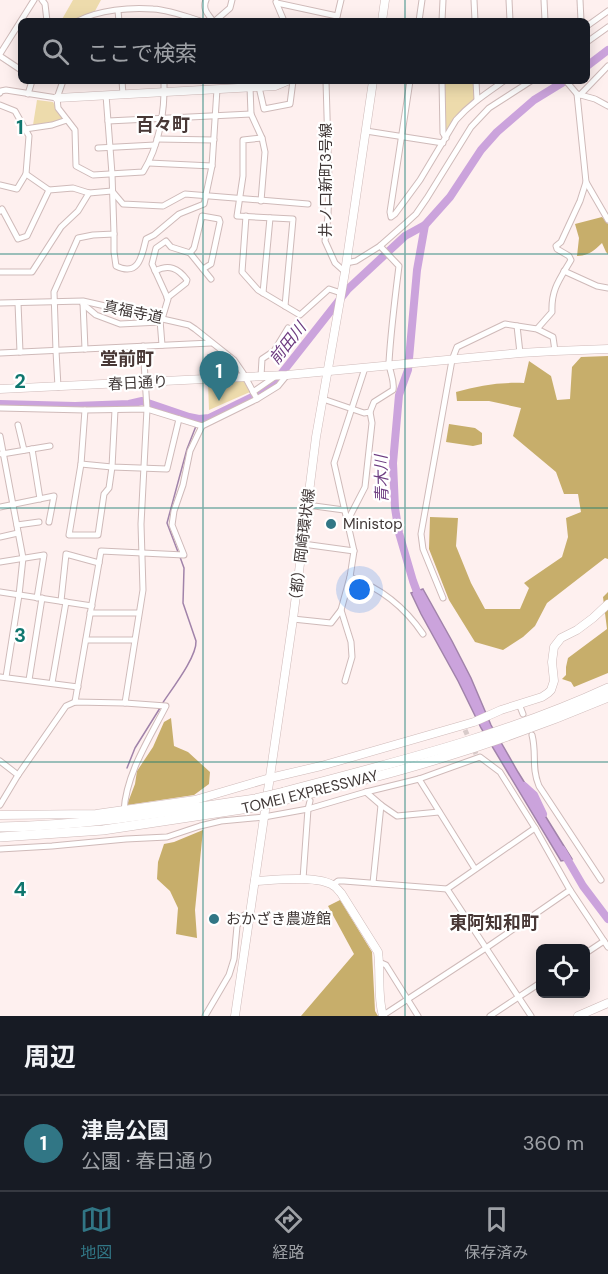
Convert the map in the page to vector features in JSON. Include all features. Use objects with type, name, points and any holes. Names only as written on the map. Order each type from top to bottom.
[{"type":"highway","name":"TOMEI EXPRESSWAY","points":[[512,731],[608,688]]},
{"type":"highway","name":"TOMEI EXPRESSWAY","points":[[0,837],[103,830],[256,803],[404,769],[608,697]]},
{"type":"highway","name":"TOMEI EXPRESSWAY","points":[[0,827],[94,821],[256,803]]},
{"type":"street","points":[[23,18],[34,0]]},
{"type":"street","points":[[42,0],[45,4],[47,18]]},
{"type":"street","points":[[206,0],[205,11],[211,18]]},
{"type":"street","points":[[218,18],[230,8],[232,0]]},
{"type":"street","points":[[336,18],[341,0]]},
{"type":"street","points":[[382,18],[385,0]]},
{"type":"street","points":[[419,18],[422,0]]},
{"type":"street","points":[[442,0],[442,18]]},
{"type":"street","points":[[474,0],[475,18]]},
{"type":"street","points":[[509,0],[510,18]]},
{"type":"street","points":[[544,0],[545,18]]},
{"type":"street","points":[[580,0],[580,18]]},
{"type":"street","points":[[276,2],[332,18]]},
{"type":"street","points":[[276,2],[283,18]]},
{"type":"street","points":[[83,18],[118,10],[154,9],[191,18]]},
{"type":"street","points":[[118,10],[119,18]]},
{"type":"street","points":[[590,24],[608,11]]},
{"type":"street","points":[[176,18],[177,13]]},
{"type":"street","points":[[18,26],[0,55],[18,68]]},
{"type":"street","points":[[590,40],[608,27]]},
{"type":"street","points":[[590,81],[608,66]]},
{"type":"street","points":[[28,94],[31,84]]},
{"type":"street","points":[[62,84],[57,98],[58,108],[75,130],[76,166],[93,175],[143,172],[157,142],[162,119],[164,84]]},
{"type":"street","points":[[122,84],[123,94]]},
{"type":"street","points":[[0,93],[6,90],[57,98],[280,84]]},
{"type":"street","points":[[254,87],[264,109],[290,104],[293,84]]},
{"type":"street","name":"井ノ口新町3号線","points":[[326,84],[329,183],[325,241],[335,263],[346,267]]},
{"type":"street","name":"（都）岡崎環状線","points":[[235,1016],[293,619],[316,437],[346,267],[373,84]]},
{"type":"street","points":[[410,84],[391,216],[395,214],[420,180],[462,112],[500,84]]},
{"type":"street","points":[[442,84],[444,140]]},
{"type":"street","points":[[476,84],[477,100]]},
{"type":"street","points":[[346,267],[381,248],[416,214],[471,127],[489,108],[526,84]]},
{"type":"street","points":[[568,84],[576,93],[608,106]]},
{"type":"street","points":[[576,93],[587,84]]},
{"type":"street","points":[[254,87],[251,114],[262,138],[265,152],[261,201]]},
{"type":"street","points":[[106,95],[112,174],[114,252],[116,266],[127,270],[137,265],[142,259],[146,239],[154,236],[179,214],[204,204],[212,166],[217,89]]},
{"type":"street","points":[[576,93],[586,182],[608,220]]},
{"type":"street","points":[[0,105],[15,111],[29,136],[26,174],[17,189],[0,185]]},
{"type":"street","points":[[108,121],[251,114]]},
{"type":"street","points":[[25,129],[67,120]]},
{"type":"street","points":[[366,131],[444,140]]},
{"type":"street","points":[[262,138],[243,140],[243,176],[237,216],[293,219],[285,306]]},
{"type":"street","points":[[98,148],[157,142],[214,140]]},
{"type":"street","points":[[149,163],[212,166]]},
{"type":"street","points":[[26,174],[49,190],[73,188],[89,194],[112,191]]},
{"type":"street","points":[[537,329],[552,312],[551,299],[555,284],[571,260],[570,255],[556,249],[556,246],[561,242],[586,182]]},
{"type":"street","points":[[0,211],[2,209],[18,239],[27,236],[49,190]]},
{"type":"street","points":[[112,191],[123,204],[162,206],[184,194],[308,204]]},
{"type":"street","points":[[0,272],[32,272],[61,227],[78,211],[89,194]]},
{"type":"street","points":[[190,253],[194,248],[202,216],[219,219],[211,264],[203,269]]},
{"type":"street","points":[[246,216],[242,272],[258,290],[300,315],[329,289],[341,293]]},
{"type":"street","points":[[263,293],[270,218]]},
{"type":"street","points":[[58,387],[54,292],[78,238],[114,234]]},
{"type":"street","points":[[162,345],[161,320],[168,301],[152,264],[155,249],[165,241],[173,248],[190,253],[211,279]]},
{"type":"street","points":[[346,518],[350,516],[365,487],[372,423],[370,412],[374,402],[393,390],[394,384],[390,365],[393,308],[399,266],[381,248]]},
{"type":"street","points":[[155,271],[163,267],[172,269],[181,272],[187,280],[167,298]]},
{"type":"street","points":[[564,271],[597,286],[608,288]]},
{"type":"street","name":"真福寺道","points":[[0,303],[83,303],[192,327],[234,360],[257,399]]},
{"type":"street","points":[[18,303],[20,352]]},
{"type":"street","points":[[83,303],[96,315],[120,324],[161,320]]},
{"type":"street","points":[[83,303],[85,350]]},
{"type":"street","points":[[442,598],[423,549],[421,534],[452,360],[457,347],[505,324],[537,329],[553,337],[555,351]]},
{"type":"street","points":[[517,326],[520,353]]},
{"type":"street","points":[[261,376],[262,359],[274,351],[288,328]]},
{"type":"street","points":[[0,353],[212,343]]},
{"type":"street","points":[[124,703],[142,590],[143,468],[147,409],[143,346]]},
{"type":"street","points":[[75,702],[100,551],[184,555],[172,525],[190,451],[202,426],[257,399],[278,386],[287,375],[520,353],[608,349]]},
{"type":"street","points":[[293,619],[331,623],[341,610],[354,551],[334,463],[365,368]]},
{"type":"street","points":[[253,392],[276,375]]},
{"type":"street","name":"春日通り","points":[[0,389],[287,375]]},
{"type":"street","points":[[323,399],[352,410],[370,412]]},
{"type":"street","points":[[0,408],[147,409],[202,426]]},
{"type":"street","points":[[85,410],[81,464],[69,536],[98,535],[104,495],[108,488],[112,467],[115,410]]},
{"type":"street","points":[[81,464],[167,469],[179,419]]},
{"type":"street","points":[[18,425],[24,450]]},
{"type":"street","points":[[0,436],[23,558],[19,595],[3,677],[78,687]]},
{"type":"street","points":[[2,454],[50,446]]},
{"type":"street","points":[[32,449],[40,499]]},
{"type":"street","points":[[0,507],[54,496],[49,522]]},
{"type":"street","points":[[307,505],[344,510]]},
{"type":"street","points":[[17,525],[39,522]]},
{"type":"street","points":[[0,537],[18,533]]},
{"type":"street","points":[[303,544],[354,551]]},
{"type":"street","points":[[52,683],[63,601],[66,554],[99,563]]},
{"type":"street","points":[[0,562],[44,555],[29,680]]},
{"type":"street","points":[[350,577],[369,584],[394,601],[423,634]]},
{"type":"street","points":[[0,592],[92,606]]},
{"type":"street","points":[[0,815],[96,814],[195,800],[270,778],[319,770],[468,725],[501,710],[542,697],[551,690],[554,681],[552,662],[554,647],[561,638],[593,618],[608,604]]},
{"type":"street","points":[[341,610],[351,642],[352,657],[345,681]]},
{"type":"street","points":[[90,613],[138,614]]},
{"type":"street","points":[[86,640],[134,640]]},
{"type":"street","points":[[0,805],[66,706],[75,702],[166,706],[138,760],[125,800],[124,811]]},
{"type":"street","points":[[519,704],[523,714]]},
{"type":"street","points":[[532,735],[535,745],[534,774],[539,786],[601,880]]},
{"type":"street","points":[[0,849],[52,846],[126,837],[167,837],[220,821],[264,817],[308,809],[420,779],[478,755],[500,772],[570,890],[608,947]]},
{"type":"street","points":[[0,761],[18,775]]},
{"type":"street","points":[[420,779],[476,869]]},
{"type":"street","points":[[366,792],[398,816],[439,812]]},
{"type":"street","points":[[303,879],[310,801]]},
{"type":"street","points":[[373,883],[381,805]]},
{"type":"street","points":[[333,885],[338,881],[447,889],[535,828]]},
{"type":"street","points":[[255,880],[322,880],[333,885],[341,893],[378,952],[382,1016],[570,890]]},
{"type":"street","points":[[447,889],[531,1016]]},
{"type":"street","points":[[205,1016],[229,975],[234,959],[237,926],[244,915],[251,914]]},
{"type":"street","points":[[590,950],[604,941]]},
{"type":"street","points":[[380,962],[386,965],[418,1016]]},
{"type":"street","points":[[490,1016],[536,986]]},
{"type":"street","points":[[578,1016],[608,1003]]},
{"type":"shaded area","points":[[73,0],[101,0],[95,11],[78,18],[63,18]]},
{"type":"shaded area","points":[[443,84],[474,84],[474,100],[447,133],[445,132]]},
{"type":"shaded area","points":[[37,100],[53,102],[63,120],[33,125]]},
{"type":"shaded area","points":[[602,217],[608,224],[608,254],[602,243],[591,252],[577,256],[579,238],[575,224]]},
{"type":"shaded area","points":[[608,356],[608,559],[605,558],[547,603],[535,626],[503,650],[475,642],[449,600],[429,549],[430,517],[458,518],[456,546],[471,583],[485,609],[520,609],[529,588],[524,583],[562,557],[568,537],[566,518],[581,512],[578,494],[564,494],[556,472],[513,436],[521,408],[489,401],[457,401],[456,392],[490,384],[524,383],[529,361],[551,376],[557,400],[570,399],[572,367],[581,357]]},
{"type":"shaded area","points":[[243,380],[250,392],[209,410],[208,382]]},
{"type":"shaded area","points":[[449,424],[475,428],[482,433],[482,444],[473,446],[446,442]]},
{"type":"shaded area","points":[[423,589],[471,678],[491,725],[572,859],[561,861],[481,728],[411,593]]},
{"type":"shaded area","points":[[608,592],[608,673],[574,687],[571,682],[562,679],[566,675],[568,658],[607,629],[603,597]]},
{"type":"shaded area","points":[[171,718],[174,746],[188,752],[210,772],[209,784],[194,795],[127,805],[137,771],[153,747],[164,722]]},
{"type":"shaded area","points":[[203,830],[195,910],[197,938],[176,934],[178,908],[170,891],[157,879],[158,862],[164,844]]},
{"type":"shaded area","points":[[340,900],[372,952],[375,1011],[378,1016],[301,1016],[354,954],[328,906]]},
{"type":"waterway","name":"青木川","points":[[590,64],[608,50]]},
{"type":"waterway","name":"青木川","points":[[420,600],[399,533],[395,508],[393,463],[399,395],[408,370],[417,270],[425,225],[450,197],[481,150],[497,132],[534,100],[560,84]]},
{"type":"waterway","name":"前田川","points":[[0,404],[75,406],[129,404],[142,401],[189,417],[209,418],[252,397],[274,383],[348,289],[405,236],[425,225]]},
{"type":"waterway","points":[[178,552],[167,523],[187,449],[196,426]]},
{"type":"waterway","points":[[162,704],[188,664],[196,641],[183,603],[184,568],[180,557]]},
{"type":"waterway","points":[[127,768],[135,748],[160,708]]},
{"type":"waterway","name":"青木川","points":[[524,786],[534,795],[543,814]]},
{"type":"waterway","name":"青木川","points":[[562,850],[583,886],[608,919]]},
{"type":"tunnel","points":[[465,730],[476,754]]},
{"type":"place","name":"津島公園","points":[[219,401]]},
{"type":"place","name":"Ministop","points":[[331,524]]},
{"type":"place","name":"おかざき農遊館","points":[[214,919]]},
{"type":"district","name":"百々町","points":[[163,125]]},
{"type":"district","name":"堂前町","points":[[127,359]]},
{"type":"district","name":"東阿知和町","points":[[494,923]]}]
